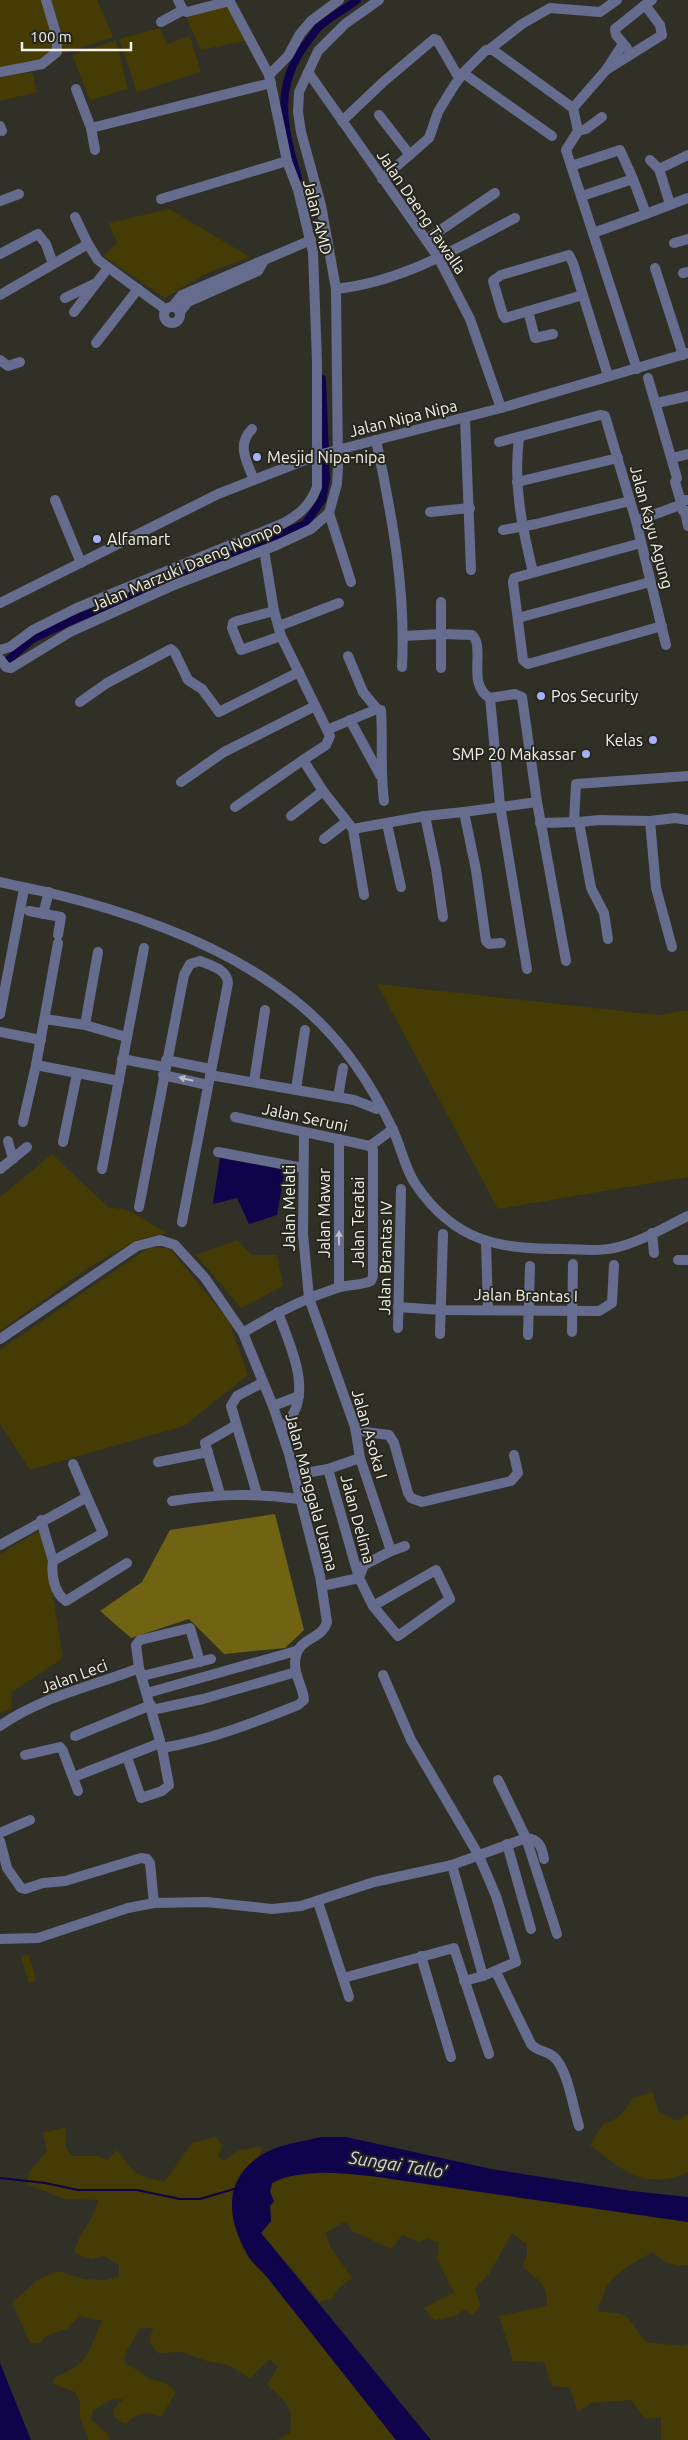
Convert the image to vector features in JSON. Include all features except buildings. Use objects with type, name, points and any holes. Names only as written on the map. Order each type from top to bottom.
[{"type":"street","points":[[0,72],[42,64],[57,52],[57,37],[46,0]]},
{"type":"street","points":[[178,0],[183,10]]},
{"type":"street","points":[[91,128],[270,79],[311,21],[340,0]]},
{"type":"street","points":[[351,582],[329,513],[337,484],[336,289],[321,205],[298,112],[299,92],[318,51],[344,24],[379,0]]},
{"type":"street","points":[[382,179],[429,138],[438,112],[461,76],[482,53],[522,24],[550,8],[600,12],[618,0]]},
{"type":"street","points":[[161,22],[183,10],[190,12],[230,1]]},
{"type":"street","name":"Jalan AMD","points":[[2,659],[10,648],[33,630],[77,608],[294,517],[304,510],[313,498],[317,487],[320,454],[315,276],[311,240],[287,161],[270,79],[230,1]]},
{"type":"street","points":[[606,70],[632,55],[662,33],[649,2],[615,29],[623,44],[632,55]]},
{"type":"street","points":[[342,121],[382,82],[434,39],[437,40],[461,76],[552,136]]},
{"type":"street","points":[[573,108],[606,70],[623,44]]},
{"type":"street","points":[[490,49],[573,108],[578,131],[576,137],[566,148],[637,369]]},
{"type":"street","name":"Jalan Daeng Tawalla","points":[[308,72],[438,257],[470,319],[501,408]]},
{"type":"street","points":[[76,89],[91,128],[95,150]]},
{"type":"street","points":[[379,115],[410,155]]},
{"type":"street","points":[[578,131],[586,129],[602,117]]},
{"type":"street","points":[[572,166],[620,150],[646,214]]},
{"type":"street","points":[[659,169],[688,155]]},
{"type":"street","points":[[650,160],[659,169],[670,204]]},
{"type":"street","points":[[160,199],[287,161]]},
{"type":"street","points":[[582,196],[633,179]]},
{"type":"street","points":[[426,240],[495,193]]},
{"type":"street","points":[[0,201],[20,194]]},
{"type":"street","points":[[593,232],[688,198]]},
{"type":"street","points":[[75,217],[98,260],[138,289],[172,309],[182,295],[311,240]]},
{"type":"street","points":[[336,289],[382,280],[409,272],[434,261],[438,257],[515,218]]},
{"type":"street","points":[[0,254],[38,234],[46,244],[53,264]]},
{"type":"street","points":[[674,243],[688,239]]},
{"type":"street","points":[[0,295],[88,244]]},
{"type":"street","points":[[48,251],[68,256]]},
{"type":"street","points":[[583,295],[504,317],[494,280],[567,254],[572,258],[608,376]]},
{"type":"street","points":[[74,312],[108,268]]},
{"type":"street","points":[[655,268],[685,354]]},
{"type":"street","points":[[65,298],[97,282]]},
{"type":"street","points":[[96,343],[138,289]]},
{"type":"street","points":[[528,311],[535,338],[553,334]]},
{"type":"street","name":"Jalan Nipa Nipa","points":[[0,603],[218,494],[320,454],[465,418],[685,354]]},
{"type":"street","points":[[0,360],[8,366],[20,362]]},
{"type":"street","points":[[648,378],[672,458],[677,478],[675,482],[684,506],[688,526]]},
{"type":"street","points":[[657,403],[688,396]]},
{"type":"street","name":"Jalan Kayu Agung","points":[[519,438],[600,415],[606,417],[636,521],[666,645]]},
{"type":"street","points":[[465,418],[471,570]]},
{"type":"street","points":[[252,429],[243,441],[243,449],[254,480]]},
{"type":"street","points":[[499,442],[519,438],[517,482],[522,526],[532,572]]},
{"type":"street","points":[[376,440],[400,566],[403,636],[402,667]]},
{"type":"street","points":[[672,458],[688,454]]},
{"type":"street","points":[[517,482],[618,458]]},
{"type":"street","points":[[55,500],[80,563]]},
{"type":"street","points":[[503,530],[630,501]]},
{"type":"street","points":[[636,521],[684,506]]},
{"type":"street","points":[[430,512],[470,508]]},
{"type":"street","name":"Jalan Marzuki Daeng Nompo","points":[[2,659],[11,668],[70,632],[174,585],[264,550],[311,529],[329,513]]},
{"type":"street","points":[[641,543],[532,572],[513,580],[523,660],[528,664],[662,626]]},
{"type":"street","points":[[235,807],[327,744],[330,736],[329,729],[315,706],[280,631],[274,611],[264,550]]},
{"type":"street","points":[[518,618],[650,582]]},
{"type":"street","points":[[441,602],[441,668]]},
{"type":"street","points":[[274,611],[234,622],[232,625],[240,648],[243,650],[340,604]]},
{"type":"street","points":[[403,636],[468,634],[475,638],[477,676],[482,692],[490,698],[515,694],[522,697],[536,802],[566,961]]},
{"type":"street","points":[[80,702],[107,683],[171,650],[175,652],[190,682],[202,689],[219,712],[299,672]]},
{"type":"street","points":[[348,656],[363,692],[377,709],[381,711],[383,762],[380,775]]},
{"type":"street","points":[[490,698],[500,805],[527,969]]},
{"type":"street","points":[[181,782],[224,752],[315,706]]},
{"type":"street","points":[[329,729],[377,709]]},
{"type":"street","points":[[350,720],[380,775],[384,801]]},
{"type":"street","points":[[303,760],[323,791],[350,826],[364,895]]},
{"type":"street","points":[[608,939],[604,913],[591,888],[577,822],[576,784],[688,776]]},
{"type":"street","points":[[291,816],[323,791]]},
{"type":"street","points":[[324,838],[350,826],[387,824],[425,816],[464,812],[500,805],[536,802]]},
{"type":"street","points":[[464,812],[476,870],[486,941],[494,945],[501,943]]},
{"type":"street","points":[[425,816],[436,868],[442,917]]},
{"type":"street","points":[[540,823],[600,820],[650,821],[675,818],[688,820]]},
{"type":"street","points":[[650,821],[656,888],[672,947]]},
{"type":"street","points":[[387,824],[401,887]]},
{"type":"street","points":[[0,882],[24,889],[48,892],[148,923],[212,950],[274,985],[295,1000],[347,1053],[363,1076],[393,1129],[414,1182],[432,1206],[461,1229],[486,1242],[528,1248],[614,1248],[688,1216]]},
{"type":"street","points":[[0,1014],[24,889]]},
{"type":"street","points":[[43,914],[48,892]]},
{"type":"street","points":[[23,1122],[45,1019],[61,918],[29,911]]},
{"type":"street","points":[[102,1169],[144,948]]},
{"type":"street","points":[[208,964],[212,950]]},
{"type":"street","points":[[86,1025],[98,952]]},
{"type":"street","points":[[139,1207],[184,974],[187,967],[196,961],[208,964],[224,973],[228,983],[182,1222]]},
{"type":"street","points":[[254,1082],[265,1010]]},
{"type":"street","points":[[45,1019],[86,1025],[126,1037]]},
{"type":"street","points":[[296,1089],[305,1030]]},
{"type":"street","points":[[0,1032],[41,1040]]},
{"type":"street","points":[[122,1059],[209,1077],[254,1082],[359,1101],[377,1109]]},
{"type":"street","points":[[36,1065],[77,1074],[119,1080]]},
{"type":"street","points":[[165,1067],[209,1077]]},
{"type":"street","points":[[338,1097],[343,1068]]},
{"type":"street","points":[[63,1142],[77,1074]]},
{"type":"street","name":"Jalan Seruni","points":[[235,1117],[370,1146]]},
{"type":"street","points":[[370,1146],[393,1129]]},
{"type":"street","name":"Jalan Melati","points":[[304,1132],[306,1284]]},
{"type":"street","name":"Jalan Mawar","points":[[339,1140],[339,1287]]},
{"type":"street","points":[[8,1142],[13,1159]]},
{"type":"street","name":"Jalan Teratai","points":[[243,1333],[278,1312],[309,1298],[339,1287],[367,1283],[373,1276],[373,1150],[370,1146]]},
{"type":"street","points":[[0,1169],[27,1147]]},
{"type":"street","points":[[218,1152],[304,1168]]},
{"type":"street","name":"Jalan Brantas IV","points":[[398,1328],[401,1189]]},
{"type":"street","points":[[652,1233],[654,1253]]},
{"type":"street","points":[[440,1334],[443,1234]]},
{"type":"street","name":"Jalan Manggala Utama","points":[[0,1339],[137,1246],[160,1240],[175,1245],[184,1253],[243,1333],[282,1430],[322,1586],[327,1624],[296,1651]]},
{"type":"street","points":[[486,1242],[488,1309]]},
{"type":"street","points":[[572,1332],[573,1264]]},
{"type":"street","name":"Jalan Brantas I","points":[[398,1307],[441,1310],[599,1311],[610,1305],[613,1296],[614,1265]]},
{"type":"street","points":[[528,1335],[530,1266]]},
{"type":"street","name":"Jalan Asoka I","points":[[306,1284],[309,1298],[355,1427],[360,1458],[391,1551]]},
{"type":"street","points":[[278,1312],[298,1378],[299,1396],[293,1414],[282,1430]]},
{"type":"street","points":[[258,1494],[231,1410],[232,1402],[246,1390],[262,1383]]},
{"type":"street","points":[[273,1406],[299,1396]]},
{"type":"street","points":[[220,1494],[208,1452],[207,1440],[236,1425]]},
{"type":"street","points":[[355,1427],[366,1432],[389,1436],[394,1444],[408,1493],[411,1498],[422,1502],[511,1481],[518,1473],[514,1455]]},
{"type":"street","points":[[158,1462],[208,1452]]},
{"type":"street","points":[[294,1475],[328,1469],[360,1458]]},
{"type":"street","points":[[54,1561],[103,1533],[73,1464]]},
{"type":"street","name":"Jalan Delima","points":[[328,1469],[359,1578],[373,1606],[398,1636],[450,1599],[436,1570],[373,1606]]},
{"type":"street","points":[[172,1501],[220,1494],[258,1494],[300,1499]]},
{"type":"street","points":[[0,1545],[41,1520],[87,1497]]},
{"type":"street","points":[[41,1520],[54,1561],[51,1572],[59,1595],[66,1601],[127,1563]]},
{"type":"street","points":[[322,1586],[359,1578],[364,1565],[405,1546]]},
{"type":"street","name":"Jalan Leci","points":[[0,1726],[12,1717],[52,1700],[141,1672],[205,1660],[190,1628],[140,1640],[136,1645],[141,1672]]},
{"type":"street","points":[[74,1777],[161,1746],[195,1742],[235,1730],[298,1705],[303,1701],[304,1696],[296,1672],[296,1651],[147,1693]]},
{"type":"street","points":[[127,1758],[137,1799],[162,1791],[169,1785],[161,1746],[141,1672]]},
{"type":"street","points":[[75,1736],[151,1707],[203,1699],[296,1672]]},
{"type":"street","points":[[383,1675],[411,1740],[478,1854],[496,1896],[517,1960],[496,1972],[464,1981]]},
{"type":"street","points":[[25,1754],[60,1748],[74,1777],[78,1791]]},
{"type":"street","points":[[498,1780],[526,1838],[557,1934]]},
{"type":"street","points":[[0,1833],[30,1820]]},
{"type":"street","points":[[0,1939],[38,1938],[128,1908],[154,1902],[198,1901],[272,1909],[301,1906],[318,1902],[374,1882],[452,1865],[526,1838],[532,1838],[538,1843],[544,1859]]},
{"type":"street","points":[[0,1841],[4,1870],[21,1888],[25,1889],[43,1883],[65,1881],[141,1858],[147,1859],[150,1863],[154,1902]]},
{"type":"street","points":[[507,1844],[531,1929]]},
{"type":"street","points":[[452,1865],[483,1976]]},
{"type":"street","points":[[318,1902],[349,1997]]},
{"type":"street","points":[[343,1978],[454,1948],[489,2054]]},
{"type":"street","points":[[421,1956],[452,2057]]},
{"type":"street","points":[[496,1972],[534,2049],[549,2053],[557,2061],[565,2075],[579,2126]]},
{"type":"shaded area","points":[[0,0],[97,0],[113,37],[38,62],[0,71]]},
{"type":"shaded area","points":[[229,6],[245,41],[201,50],[186,17]]},
{"type":"shaded area","points":[[160,28],[167,44],[190,36],[201,72],[137,92],[119,39]]},
{"type":"shaded area","points":[[116,40],[128,89],[90,100],[72,55]]},
{"type":"shaded area","points":[[32,72],[37,92],[0,101],[0,76]]},
{"type":"shaded area","points":[[169,209],[250,257],[203,275],[165,298],[103,256],[117,243],[109,223]]},
{"type":"shaded area","points":[[377,984],[658,1015],[688,1010],[688,1177],[498,1209]]},
{"type":"shaded area","points":[[52,1154],[108,1207],[127,1210],[167,1233],[137,1240],[88,1268],[0,1331],[0,1197]]},
{"type":"shaded area","points":[[237,1240],[252,1255],[277,1255],[283,1286],[241,1308],[196,1255]]},
{"type":"shaded area","points":[[151,1246],[170,1249],[229,1321],[248,1375],[184,1426],[30,1470],[0,1424],[0,1350]]},
{"type":"shaded area","points":[[275,1514],[304,1630],[285,1648],[224,1654],[189,1619],[131,1638],[100,1611],[142,1582],[170,1530]]},
{"type":"shaded area","points":[[42,1529],[63,1658],[12,1692],[11,1708],[0,1713],[0,1554]]},
{"type":"shaded area","points":[[29,1954],[36,1981],[29,1983],[21,1957]]},
{"type":"shaded area","points":[[652,2092],[659,2112],[677,2121],[688,2114],[688,2172],[673,2178],[659,2180],[635,2175],[613,2163],[590,2145],[604,2123],[614,2120],[621,2114],[633,2098]]},
{"type":"shaded area","points":[[66,2127],[66,2148],[72,2156],[98,2156],[107,2160],[117,2150],[136,2173],[148,2178],[165,2181],[192,2143],[215,2137],[223,2146],[218,2156],[223,2161],[240,2150],[263,2146],[260,2155],[240,2174],[231,2195],[247,2255],[267,2277],[396,2440],[277,2440],[290,2433],[291,2416],[290,2410],[284,2401],[267,2385],[278,2367],[270,2359],[250,2378],[228,2365],[207,2361],[181,2352],[158,2353],[149,2342],[153,2328],[140,2328],[126,2352],[124,2363],[143,2373],[149,2379],[166,2383],[176,2392],[161,2417],[146,2413],[134,2417],[126,2424],[114,2417],[114,2409],[123,2399],[111,2400],[93,2410],[91,2420],[106,2432],[110,2440],[89,2440],[80,2418],[80,2402],[75,2392],[53,2384],[54,2378],[75,2367],[86,2356],[102,2321],[79,2316],[67,2329],[46,2336],[40,2343],[30,2343],[12,2303],[37,2280],[58,2271],[84,2279],[104,2280],[119,2277],[119,2265],[104,2256],[91,2259],[74,2253],[79,2239],[93,2215],[98,2200],[64,2199],[27,2184],[29,2172],[47,2151],[43,2133]]},
{"type":"shaded area","points":[[329,2172],[371,2176],[688,2222],[688,2265],[678,2266],[669,2263],[653,2252],[627,2267],[615,2277],[606,2288],[598,2305],[599,2312],[618,2313],[628,2318],[646,2342],[683,2346],[688,2344],[688,2440],[661,2440],[661,2417],[645,2419],[631,2400],[591,2403],[578,2412],[570,2388],[552,2386],[544,2362],[513,2361],[499,2316],[547,2306],[547,2299],[541,2283],[522,2267],[527,2254],[527,2245],[512,2233],[489,2274],[475,2288],[481,2306],[472,2315],[464,2310],[456,2316],[434,2320],[424,2308],[454,2292],[437,2260],[439,2243],[427,2238],[419,2242],[402,2235],[392,2249],[352,2231],[346,2221],[325,2233],[331,2248],[352,2278],[338,2289],[333,2298],[320,2302],[261,2233],[271,2221],[270,2206],[274,2201],[269,2192],[271,2184],[283,2177]]},
{"type":"water","points":[[220,1158],[285,1170],[277,1215],[249,1224],[237,1198],[213,1204]]},
{"type":"water","name":"Sungai Tallo'","points":[[321,2137],[346,2137],[491,2169],[632,2191],[688,2197],[688,2222],[371,2176],[308,2173],[283,2178],[272,2183],[270,2192],[274,2201],[270,2206],[271,2221],[261,2233],[431,2440],[396,2440],[267,2277],[251,2260],[240,2241],[235,2227],[232,2201],[234,2189],[248,2166],[260,2156],[274,2149]]},
{"type":"water","points":[[0,2363],[31,2440],[0,2440]]},
{"type":"waterway","points":[[298,178],[289,143],[284,110],[288,77],[295,61],[317,29],[357,0]]},
{"type":"waterway","points":[[7,661],[34,638],[73,620],[305,524],[322,500],[326,478],[322,379]]},
{"type":"waterway","points":[[0,2178],[45,2183],[78,2190],[137,2190],[180,2199],[200,2199],[234,2189]]},
{"type":"place","name":"Mesjid Nipa-nipa","points":[[257,457]]},
{"type":"place","name":"Alfamart","points":[[97,539]]},
{"type":"place","name":"Pos Security","points":[[541,696]]},
{"type":"place","name":"Kelas","points":[[653,740]]},
{"type":"place","name":"SMP 20 Makassar","points":[[586,754]]}]
